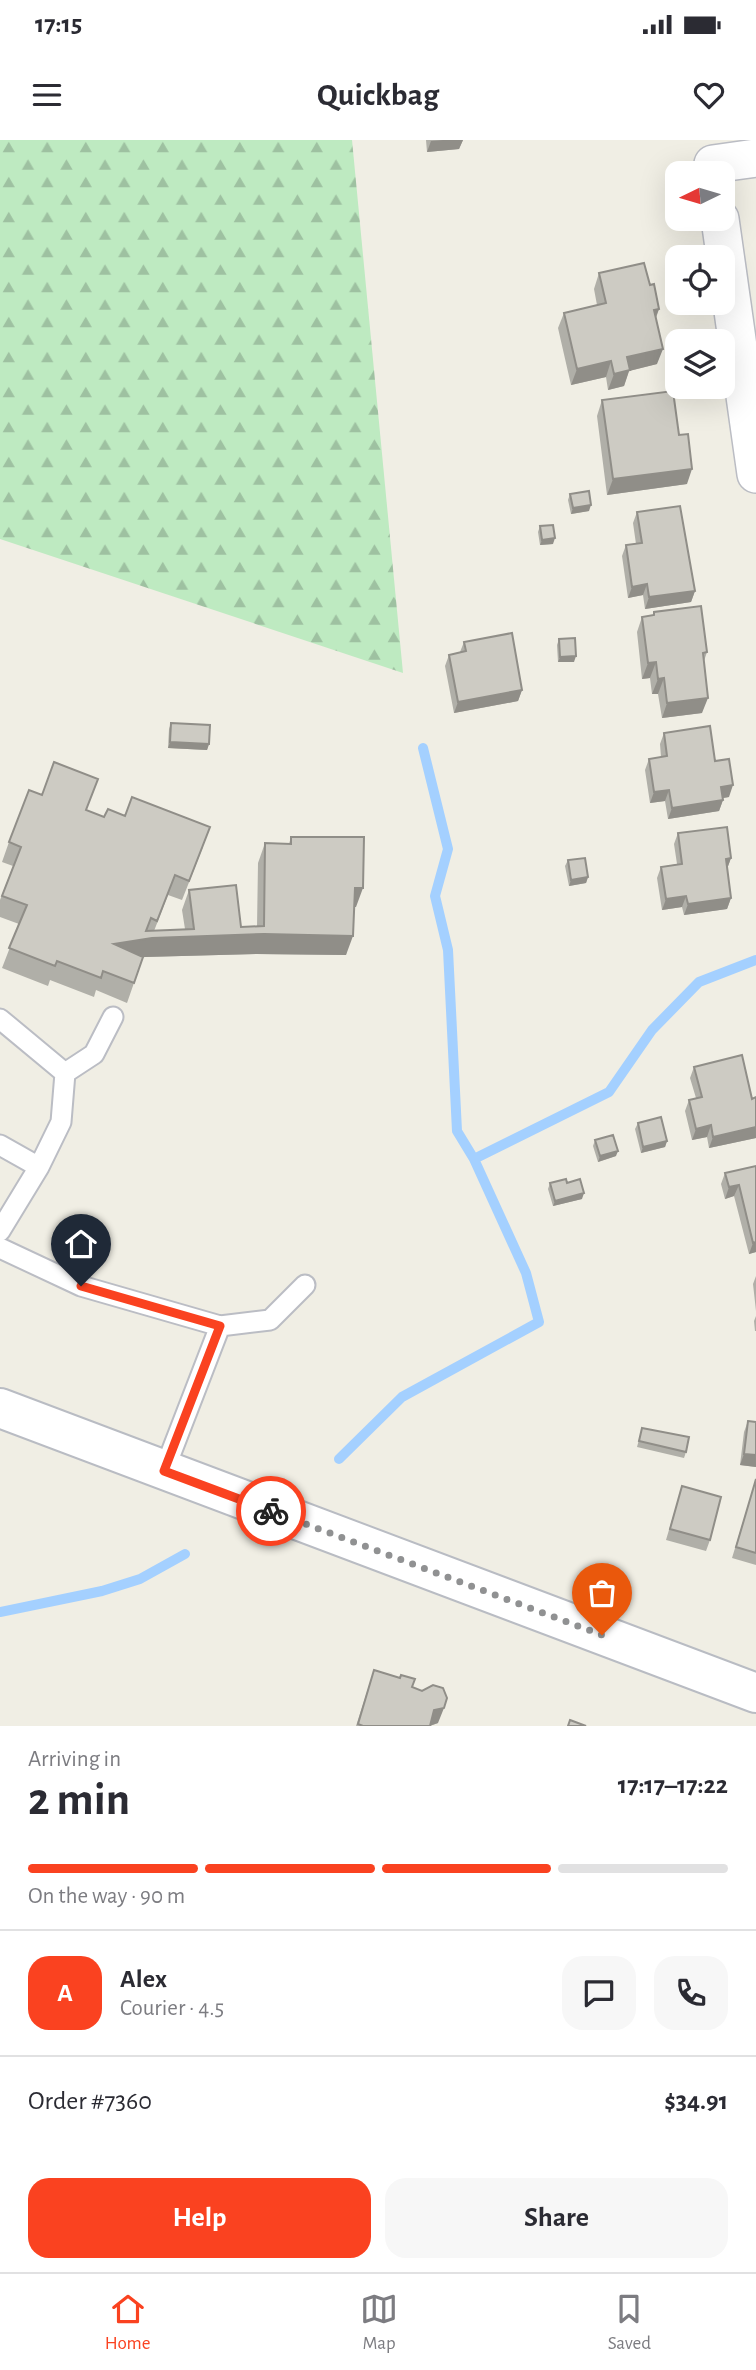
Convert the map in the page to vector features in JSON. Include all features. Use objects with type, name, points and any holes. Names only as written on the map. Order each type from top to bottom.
[{"type":"main road","points":[[0,1408],[756,1693]]},
{"type":"street","points":[[712,159],[756,158]]},
{"type":"street","points":[[722,231],[756,474]]},
{"type":"lane","points":[[65,1073],[94,1054],[113,1017]]},
{"type":"lane","points":[[0,1019],[65,1073]]},
{"type":"lane","points":[[0,1231],[61,1122],[65,1073]]},
{"type":"lane","points":[[0,1145],[38,1167]]},
{"type":"lane","points":[[0,1248],[81,1286],[220,1326],[270,1320],[305,1285]]},
{"type":"lane","points":[[164,1471],[220,1326]]},
{"type":"green space","points":[[0,140],[352,140],[403,673],[0,539]]},
{"type":"building","points":[[644,263],[650,285],[654,284],[659,309],[654,310],[663,349],[627,357],[630,370],[614,374],[611,361],[577,369],[564,313],[606,303],[599,273]]},
{"type":"building","points":[[665,392],[665,399],[674,399],[679,435],[688,434],[692,469],[613,479],[602,400]]},
{"type":"building","points":[[589,491],[591,505],[573,508],[570,494]]},
{"type":"building","points":[[680,506],[695,591],[649,597],[647,584],[632,587],[626,545],[642,543],[637,512]]},
{"type":"building","points":[[553,525],[555,538],[542,540],[540,526]]},
{"type":"building","points":[[701,606],[707,652],[703,653],[708,698],[667,703],[664,678],[658,679],[656,662],[648,663],[642,617],[654,615],[654,612]]},
{"type":"building","points":[[512,633],[522,690],[458,702],[449,655],[466,651],[464,642]]},
{"type":"building","points":[[575,638],[576,656],[560,657],[559,639]]},
{"type":"building","points":[[171,723],[210,725],[209,744],[170,742]]},
{"type":"building","points":[[710,726],[715,761],[729,759],[733,785],[721,787],[723,800],[672,808],[669,790],[654,792],[649,759],[667,756],[664,733]]},
{"type":"building","points":[[54,762],[98,779],[86,810],[104,817],[108,809],[125,816],[132,797],[210,827],[189,881],[175,875],[157,921],[151,918],[146,931],[194,929],[189,890],[236,885],[241,927],[264,926],[265,843],[291,844],[291,837],[364,837],[363,888],[355,888],[353,936],[264,934],[152,938],[114,944],[143,957],[134,983],[103,971],[101,978],[57,961],[55,966],[9,948],[27,905],[2,896],[21,847],[9,842],[29,790],[42,795]]},
{"type":"building","points":[[727,827],[731,858],[726,859],[731,898],[688,904],[686,896],[666,899],[661,867],[682,864],[678,833]]},
{"type":"building","points":[[585,858],[588,877],[571,880],[568,860]]},
{"type":"building","points":[[742,1055],[752,1099],[756,1097],[756,1127],[713,1137],[711,1125],[696,1129],[689,1100],[702,1097],[694,1067]]},
{"type":"building","points":[[661,1117],[667,1141],[643,1147],[638,1123]]},
{"type":"building","points":[[613,1135],[618,1151],[600,1156],[595,1140]]},
{"type":"building","points":[[756,1166],[756,1242],[753,1243],[739,1185],[729,1187],[725,1173]]},
{"type":"building","points":[[566,1179],[567,1183],[580,1179],[584,1193],[555,1201],[550,1183]]},
{"type":"building","points":[[748,1421],[756,1422],[756,1455],[744,1454]]},
{"type":"building","points":[[642,1428],[689,1437],[686,1452],[639,1441]]},
{"type":"building","points":[[756,1479],[756,1553],[736,1547]]},
{"type":"building","points":[[682,1486],[721,1497],[710,1540],[670,1529]]},
{"type":"building","points":[[374,1670],[400,1678],[401,1675],[415,1679],[412,1687],[422,1691],[433,1685],[443,1688],[447,1698],[444,1708],[434,1710],[430,1726],[358,1724]]},
{"type":"building","points":[[570,1720],[586,1726],[568,1726]]},
{"type":"waterway","points":[[423,748],[448,849],[435,896],[448,950],[457,1131],[474,1159]]},
{"type":"waterway","points":[[339,1459],[402,1397],[539,1322],[526,1273],[474,1159],[609,1092],[652,1030],[699,982],[756,960]]},
{"type":"waterway","points":[[0,1612],[102,1591],[140,1579],[185,1554]]},
{"type":"way so far","points":[[271,1511],[602,1635]]},
{"type":"route","points":[[81,1286],[220,1326],[164,1471],[271,1511]]}]
